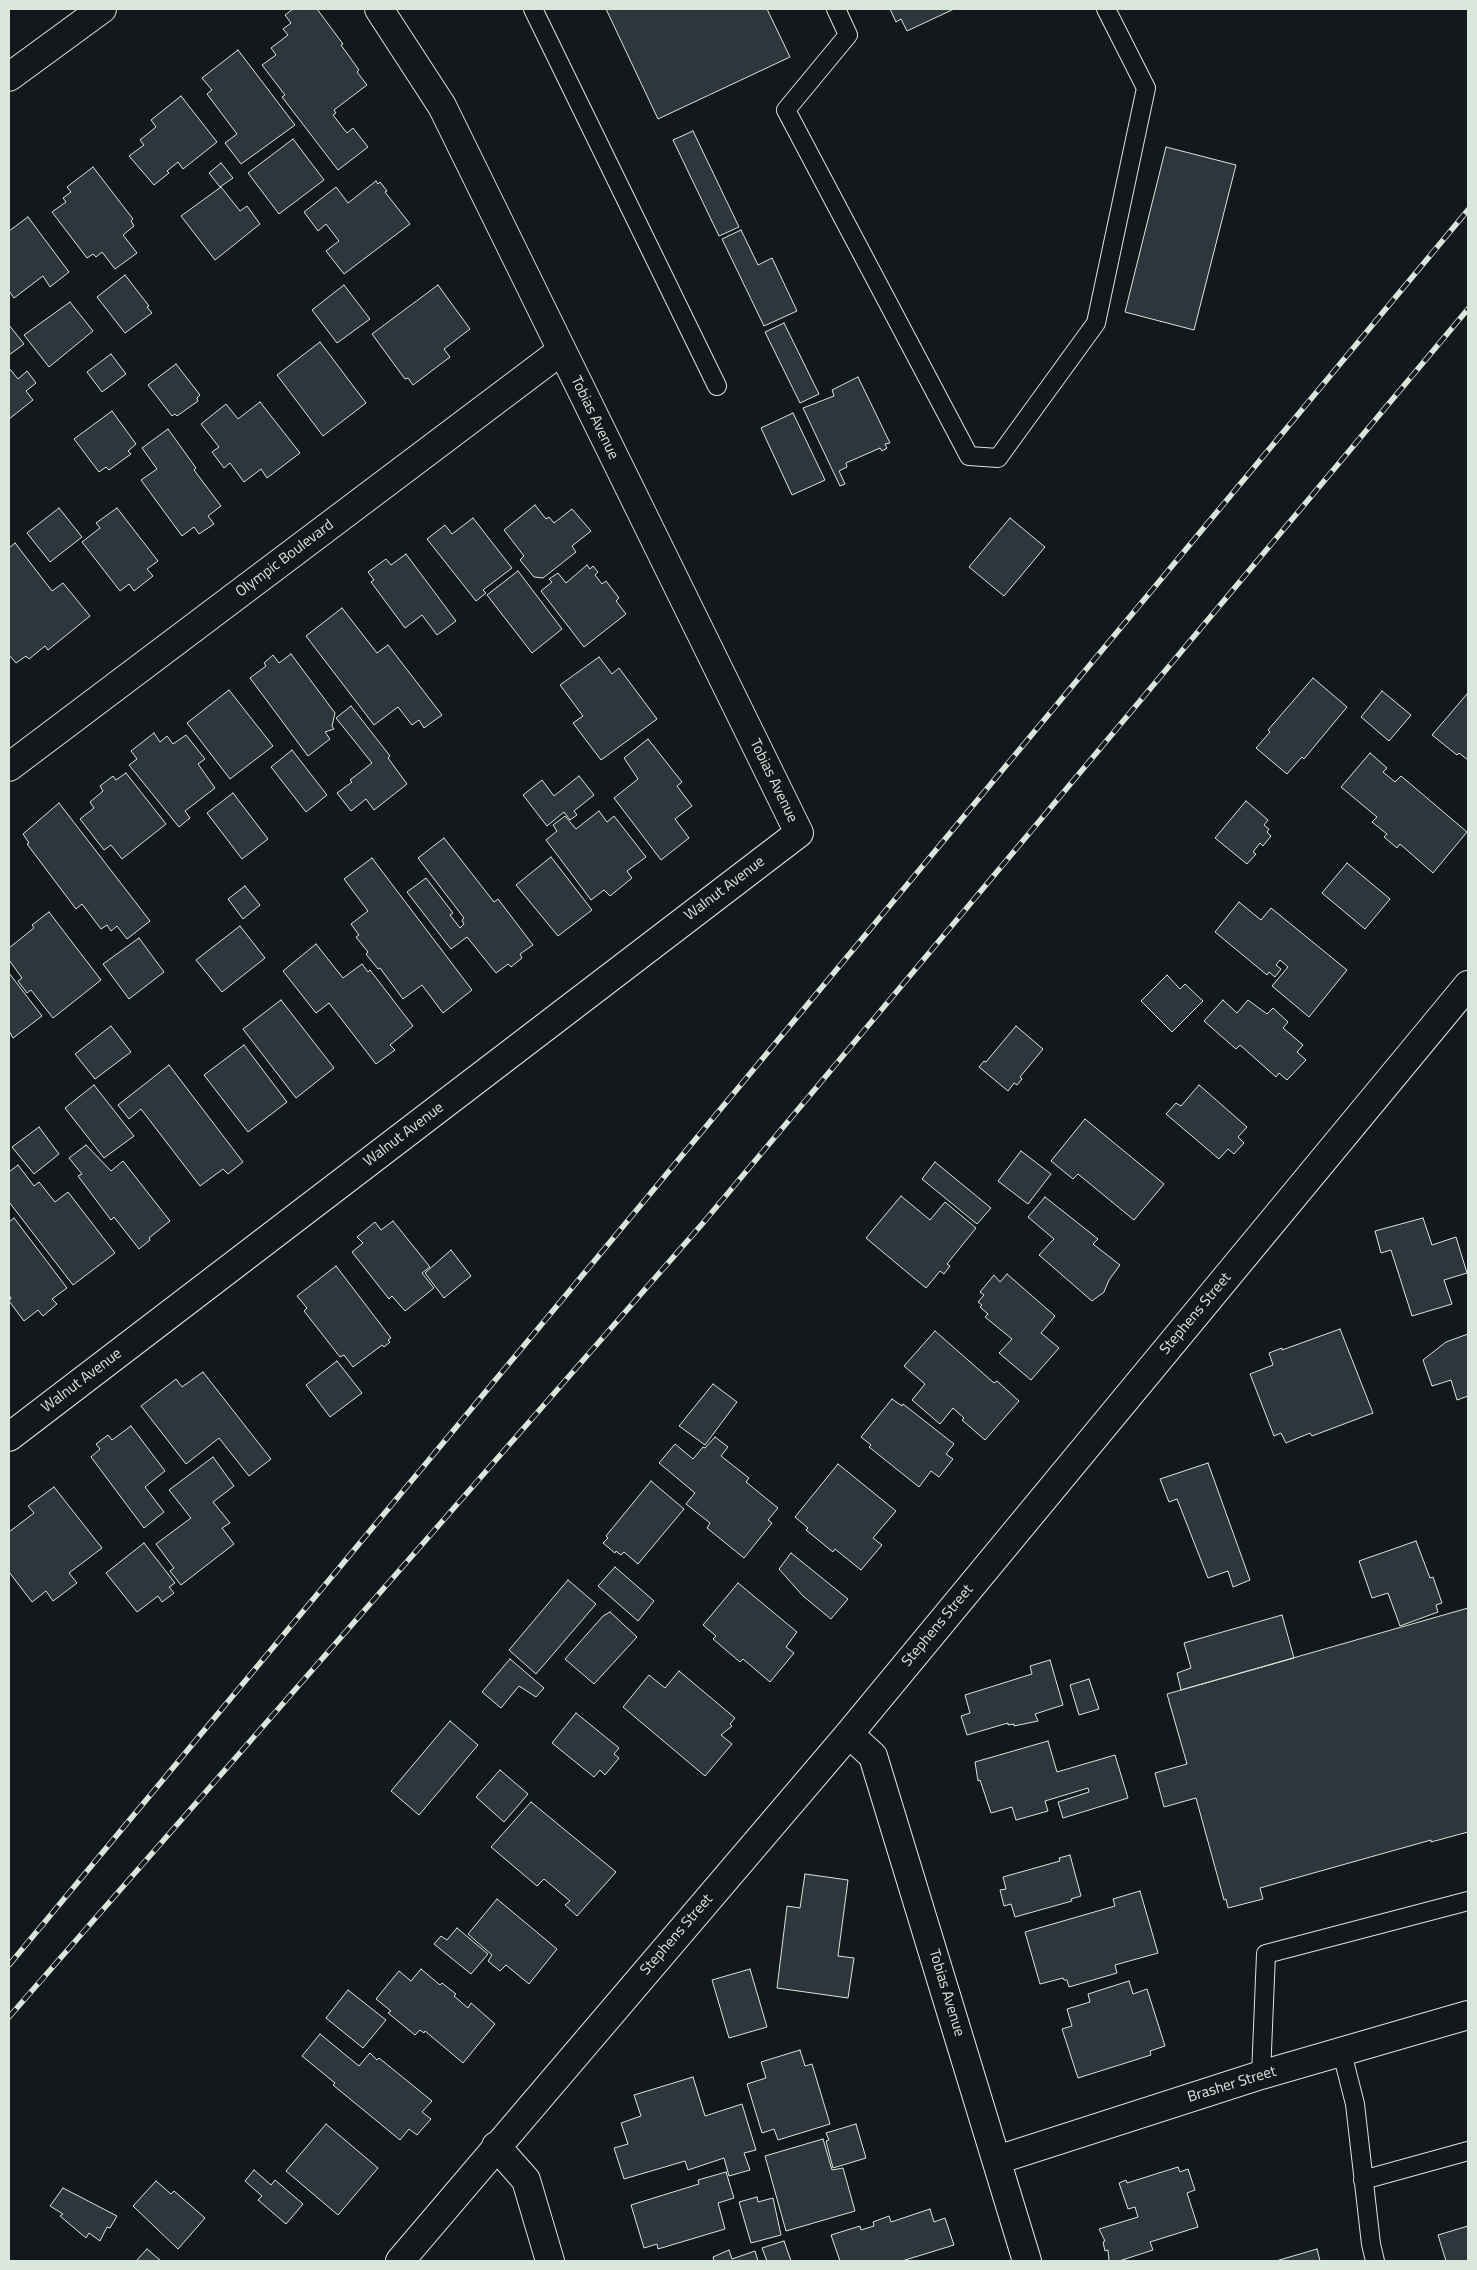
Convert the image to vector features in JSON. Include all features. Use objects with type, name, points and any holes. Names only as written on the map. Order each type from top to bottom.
[{"type":"street","points":[[9,77],[102,9]]},
{"type":"street","name":"Tobias Avenue","points":[[379,9],[442,106],[799,833]]},
{"type":"street","name":"Olympic Boulevard","points":[[9,767],[561,351]]},
{"type":"street","name":"Walnut Avenue","points":[[9,1437],[799,833]]},
{"type":"street","name":"Stephens Street","points":[[400,2261],[496,2146],[849,1734],[1468,985]]},
{"type":"street","name":"Tobias Avenue","points":[[849,1734],[873,1756],[1027,2261]]},
{"type":"street","name":"Brasher Street","points":[[997,2160],[1261,2075],[1342,2053],[1468,2014]]},
{"type":"street","points":[[496,2146],[526,2180],[550,2261]]},
{"type":"lane","points":[[533,9],[717,386]]},
{"type":"lane","points":[[836,9],[848,35],[786,110],[969,456],[998,458],[1096,323],[1146,88],[1106,9]]},
{"type":"lane","points":[[1261,2075],[1266,1954],[1468,1901]]},
{"type":"lane","points":[[1342,2053],[1355,2104],[1375,2261]]},
{"type":"lane","points":[[1364,2180],[1468,2151]]},
{"type":"building","points":[[293,9],[317,9],[343,44],[341,45],[367,85],[334,110],[336,113],[333,115],[347,133],[353,128],[368,147],[338,170],[282,97],[285,95],[262,65],[276,55],[271,48],[288,35],[283,29],[291,23],[285,15]]},
{"type":"building","points":[[606,9],[767,9],[790,57],[658,119]]},
{"type":"building","points":[[890,9],[954,9],[907,31],[901,19],[896,22]]},
{"type":"building","points":[[238,50],[295,125],[241,164],[225,143],[237,134],[207,94],[212,90],[202,78]]},
{"type":"building","points":[[181,96],[217,142],[183,169],[178,162],[167,171],[169,173],[154,185],[129,156],[144,145],[140,140],[156,127],[151,120]]},
{"type":"building","points":[[693,131],[739,227],[719,236],[673,140]]},
{"type":"building","points":[[293,139],[324,180],[279,214],[248,173]]},
{"type":"building","points":[[1166,147],[1236,165],[1194,330],[1125,312]]},
{"type":"building","points":[[221,163],[233,178],[220,187],[209,173]]},
{"type":"building","points":[[93,167],[133,219],[131,221],[134,226],[123,235],[137,253],[115,269],[102,252],[96,257],[93,254],[87,258],[52,212],[66,202],[63,198],[71,192],[67,187]]},
{"type":"building","points":[[376,181],[378,184],[380,182],[387,191],[385,192],[410,224],[344,274],[326,251],[339,241],[326,224],[318,231],[304,212],[336,187],[348,203]]},
{"type":"building","points":[[221,187],[240,211],[247,206],[260,224],[215,260],[181,216]]},
{"type":"building","points":[[28,217],[69,272],[50,287],[43,276],[14,298],[9,291],[9,231]]},
{"type":"building","points":[[741,230],[758,265],[772,258],[797,311],[764,326],[722,239]]},
{"type":"building","points":[[125,275],[149,306],[147,307],[152,313],[125,333],[97,297]]},
{"type":"building","points":[[344,285],[370,319],[337,343],[312,310]]},
{"type":"building","points":[[438,285],[470,329],[444,349],[450,357],[413,385],[408,378],[405,379],[372,334]]},
{"type":"building","points":[[70,302],[93,331],[49,367],[24,335]]},
{"type":"building","points":[[784,323],[819,394],[800,403],[765,332]]},
{"type":"building","points":[[9,325],[24,344],[9,355]]},
{"type":"building","points":[[320,342],[366,403],[323,436],[277,375]]},
{"type":"building","points":[[111,354],[126,374],[102,392],[87,372]]},
{"type":"building","points":[[176,364],[200,395],[197,398],[198,401],[177,416],[175,414],[172,416],[148,385]]},
{"type":"building","points":[[9,368],[18,379],[27,371],[36,383],[26,391],[33,400],[9,419]]},
{"type":"building","points":[[858,377],[890,443],[885,444],[887,448],[882,451],[880,448],[846,463],[847,467],[839,471],[845,484],[840,486],[803,408],[834,396],[832,390]]},
{"type":"building","points":[[260,402],[300,453],[267,478],[261,469],[244,482],[230,463],[224,468],[212,452],[219,447],[201,424],[226,404],[238,419]]},
{"type":"building","points":[[112,411],[136,444],[128,451],[131,454],[109,470],[106,467],[99,472],[74,439]]},
{"type":"building","points":[[793,413],[825,480],[792,495],[761,428]]},
{"type":"building","points":[[168,429],[196,468],[194,470],[221,506],[208,516],[214,524],[199,534],[194,527],[182,536],[141,480],[157,469],[142,448]]},
{"type":"building","points":[[535,505],[546,519],[549,517],[554,523],[572,509],[591,531],[572,546],[576,552],[543,578],[534,577],[520,560],[524,556],[504,530]]},
{"type":"building","points":[[59,508],[82,537],[50,562],[27,533]]},
{"type":"building","points":[[117,508],[158,561],[147,569],[153,576],[134,591],[129,584],[120,591],[82,542],[100,528],[96,523]]},
{"type":"building","points":[[473,518],[512,568],[483,590],[486,593],[476,601],[427,539],[445,525],[452,534]]},
{"type":"building","points":[[1010,518],[1045,547],[1004,596],[969,567]]},
{"type":"building","points":[[15,543],[52,591],[63,583],[90,616],[48,650],[45,646],[29,659],[26,656],[16,663],[9,655],[9,548]]},
{"type":"building","points":[[406,554],[456,621],[437,635],[422,615],[405,628],[371,582],[374,580],[368,572],[386,559],[391,565]]},
{"type":"building","points":[[587,565],[590,569],[593,566],[598,572],[595,575],[602,584],[606,581],[619,598],[616,601],[626,614],[584,647],[541,591],[552,582],[549,579],[558,573],[566,583]]},
{"type":"building","points":[[518,571],[562,629],[532,653],[487,595]]},
{"type":"building","points":[[342,608],[377,653],[388,645],[442,715],[424,728],[419,720],[412,725],[398,707],[374,725],[306,636]]},
{"type":"building","points":[[291,654],[335,713],[332,726],[334,729],[325,732],[330,739],[308,756],[250,678],[266,666],[264,663],[273,655],[279,663]]},
{"type":"building","points":[[599,657],[612,674],[619,668],[657,719],[601,760],[573,723],[583,716],[560,685]]},
{"type":"building","points":[[1313,678],[1347,707],[1304,759],[1302,757],[1287,774],[1256,748],[1270,732],[1268,730]]},
{"type":"building","points":[[229,690],[273,746],[230,779],[187,723]]},
{"type":"building","points":[[1382,691],[1411,715],[1389,741],[1361,717]]},
{"type":"building","points":[[1467,694],[1468,760],[1459,753],[1457,755],[1432,735]]},
{"type":"building","points":[[351,706],[390,756],[388,758],[407,784],[374,810],[366,799],[351,811],[337,793],[372,763],[336,718]]},
{"type":"building","points":[[154,733],[160,742],[167,736],[173,744],[186,735],[205,759],[198,764],[215,788],[185,811],[190,818],[179,827],[129,765],[137,759],[131,751]]},
{"type":"building","points":[[648,739],[682,782],[677,786],[692,806],[675,819],[689,838],[661,860],[614,798],[638,779],[624,758]]},
{"type":"building","points":[[292,750],[327,795],[306,812],[271,767]]},
{"type":"building","points":[[1370,753],[1387,768],[1383,772],[1395,782],[1401,776],[1467,832],[1433,873],[1400,844],[1397,848],[1384,837],[1387,834],[1372,822],[1377,817],[1341,787]]},
{"type":"building","points":[[126,773],[166,824],[122,859],[111,845],[104,850],[80,819],[94,808],[90,802],[103,791],[100,786],[113,776],[116,780]]},
{"type":"building","points":[[579,776],[594,795],[574,811],[577,815],[570,820],[564,812],[547,826],[523,795],[542,780],[554,796]]},
{"type":"building","points":[[233,793],[268,839],[242,859],[207,813]]},
{"type":"building","points":[[1246,801],[1268,820],[1264,825],[1269,829],[1267,832],[1271,836],[1263,846],[1260,843],[1253,852],[1256,854],[1247,864],[1215,838]]},
{"type":"building","points":[[59,803],[150,921],[127,939],[117,926],[111,931],[107,925],[101,929],[82,904],[76,909],[27,844],[29,843],[23,834]]},
{"type":"building","points":[[599,811],[607,822],[614,816],[646,857],[627,871],[632,878],[610,896],[604,890],[591,900],[546,840],[557,831],[553,825],[565,816],[576,829]]},
{"type":"building","points":[[444,838],[494,902],[498,899],[533,945],[520,954],[522,958],[511,967],[508,964],[496,973],[467,937],[451,949],[407,892],[426,878],[453,913],[450,915],[460,928],[464,924],[462,920],[464,918],[418,858]]},
{"type":"building","points":[[551,857],[592,910],[558,936],[516,885]]},
{"type":"building","points":[[372,858],[472,990],[443,1013],[422,985],[403,999],[380,968],[378,969],[366,954],[368,952],[356,937],[359,935],[351,924],[368,911],[344,879]]},
{"type":"building","points":[[1347,863],[1390,899],[1365,929],[1322,893]]},
{"type":"building","points":[[245,886],[260,905],[243,919],[228,899]]},
{"type":"building","points":[[1239,902],[1261,920],[1271,908],[1347,970],[1309,1017],[1272,986],[1288,967],[1280,960],[1276,965],[1281,969],[1275,977],[1269,972],[1267,975],[1215,932]]},
{"type":"building","points":[[49,912],[101,980],[53,1018],[31,990],[27,993],[18,981],[22,978],[9,960],[9,948],[34,928],[32,925]]},
{"type":"building","points":[[240,926],[265,958],[222,992],[196,960]]},
{"type":"building","points":[[139,938],[164,972],[129,999],[103,964]]},
{"type":"building","points":[[316,944],[343,978],[362,964],[368,972],[370,970],[413,1026],[390,1045],[395,1050],[376,1064],[329,1003],[316,1013],[283,971]]},
{"type":"building","points":[[9,973],[42,1016],[13,1038],[9,1031]]},
{"type":"building","points":[[1167,975],[1180,989],[1185,984],[1203,1001],[1172,1032],[1141,1001]]},
{"type":"building","points":[[281,1000],[334,1068],[296,1098],[243,1029]]},
{"type":"building","points":[[1223,1000],[1237,1013],[1248,1000],[1267,1014],[1273,1008],[1288,1022],[1283,1028],[1303,1045],[1297,1052],[1306,1060],[1287,1080],[1279,1073],[1276,1077],[1240,1045],[1236,1049],[1204,1021]]},
{"type":"building","points":[[111,1026],[131,1052],[95,1079],[75,1054]]},
{"type":"building","points":[[1016,1026],[1043,1049],[1020,1077],[1022,1079],[1017,1085],[1014,1083],[1008,1091],[979,1067],[984,1061],[986,1062]]},
{"type":"building","points":[[244,1045],[287,1102],[248,1132],[204,1075]]},
{"type":"building","points":[[169,1065],[243,1162],[228,1174],[223,1169],[200,1186],[141,1109],[129,1119],[118,1105]]},
{"type":"building","points":[[94,1085],[134,1136],[104,1158],[65,1108]]},
{"type":"building","points":[[1199,1085],[1247,1127],[1238,1137],[1244,1143],[1234,1154],[1228,1149],[1219,1159],[1166,1114],[1176,1103],[1181,1106]]},
{"type":"building","points":[[1085,1119],[1164,1184],[1134,1220],[1078,1174],[1073,1179],[1051,1161]]},
{"type":"building","points":[[39,1127],[59,1154],[34,1174],[12,1147]]},
{"type":"building","points":[[86,1145],[111,1171],[123,1161],[170,1221],[139,1249],[114,1217],[111,1220],[78,1176],[82,1174],[69,1158]]},
{"type":"building","points":[[1021,1151],[1051,1174],[1028,1204],[998,1181]]},
{"type":"building","points":[[935,1162],[991,1208],[977,1224],[922,1179]]},
{"type":"building","points":[[18,1165],[34,1186],[39,1182],[55,1202],[68,1192],[115,1253],[73,1285],[9,1202],[9,1172]]},
{"type":"building","points":[[901,1196],[930,1220],[945,1202],[976,1228],[947,1264],[950,1266],[944,1274],[940,1271],[926,1288],[866,1238]]},
{"type":"building","points":[[1045,1197],[1098,1239],[1093,1244],[1120,1265],[1109,1280],[1104,1292],[1092,1301],[1039,1255],[1054,1239],[1028,1217]]},
{"type":"building","points":[[14,1218],[67,1288],[52,1299],[57,1304],[43,1316],[38,1310],[24,1321],[9,1301],[11,1298],[9,1295],[9,1222]]},
{"type":"building","points":[[1423,1218],[1432,1245],[1456,1237],[1467,1273],[1444,1280],[1452,1304],[1412,1316],[1391,1250],[1381,1253],[1375,1231]]},
{"type":"building","points":[[393,1221],[430,1267],[422,1273],[434,1288],[405,1311],[392,1296],[389,1299],[352,1252],[363,1243],[357,1237],[375,1222],[381,1230]]},
{"type":"building","points":[[451,1250],[471,1276],[444,1298],[425,1273]]},
{"type":"building","points":[[336,1266],[391,1338],[388,1340],[390,1342],[384,1347],[382,1345],[353,1367],[344,1355],[340,1357],[304,1311],[307,1308],[297,1296]]},
{"type":"building","points":[[1007,1274],[1055,1316],[1041,1333],[1059,1348],[1031,1380],[999,1353],[1012,1339],[985,1317],[988,1314],[980,1307],[982,1305],[978,1302],[984,1295],[980,1292],[994,1275],[1000,1282]]},
{"type":"building","points":[[1340,1329],[1373,1413],[1312,1436],[1310,1433],[1286,1443],[1281,1433],[1274,1436],[1250,1374],[1273,1365],[1269,1353]]},
{"type":"building","points":[[935,1331],[994,1383],[997,1381],[1019,1401],[985,1440],[962,1420],[964,1418],[953,1408],[940,1424],[912,1400],[925,1384],[904,1366]]},
{"type":"building","points":[[1468,1334],[1468,1396],[1457,1400],[1451,1380],[1432,1386],[1423,1360],[1446,1342]]},
{"type":"building","points":[[337,1361],[362,1393],[330,1417],[306,1385]]},
{"type":"building","points":[[203,1372],[271,1459],[249,1476],[219,1438],[186,1464],[141,1406],[176,1379],[182,1387]]},
{"type":"building","points":[[713,1384],[737,1402],[705,1445],[679,1426]]},
{"type":"building","points":[[892,1399],[902,1406],[903,1404],[954,1444],[946,1454],[953,1459],[939,1477],[931,1471],[919,1487],[869,1447],[871,1445],[861,1437]]},
{"type":"building","points":[[131,1426],[165,1471],[145,1487],[164,1512],[144,1528],[91,1457],[100,1449],[96,1444],[108,1435],[112,1440]]},
{"type":"building","points":[[715,1437],[728,1447],[721,1456],[749,1478],[746,1482],[778,1508],[768,1520],[772,1523],[744,1558],[707,1528],[710,1523],[686,1504],[695,1493],[659,1463],[675,1444],[693,1459]]},
{"type":"building","points":[[213,1457],[234,1486],[213,1502],[230,1523],[222,1528],[234,1544],[181,1585],[170,1571],[174,1568],[156,1544],[191,1518],[169,1490]]},
{"type":"building","points":[[1208,1463],[1250,1580],[1233,1587],[1228,1571],[1208,1578],[1177,1499],[1169,1502],[1160,1479]]},
{"type":"building","points":[[838,1464],[896,1511],[873,1538],[882,1545],[861,1570],[835,1549],[833,1552],[806,1530],[808,1528],[795,1517]]},
{"type":"building","points":[[651,1481],[684,1509],[638,1564],[624,1552],[621,1555],[616,1551],[615,1553],[603,1543],[608,1538],[606,1536]]},
{"type":"building","points":[[54,1487],[102,1548],[69,1573],[77,1583],[53,1601],[46,1591],[32,1602],[9,1572],[9,1532],[34,1513],[28,1506]]},
{"type":"building","points":[[1416,1541],[1430,1578],[1433,1577],[1442,1603],[1436,1605],[1438,1612],[1400,1626],[1388,1593],[1372,1598],[1359,1561]]},
{"type":"building","points":[[144,1543],[175,1583],[169,1587],[174,1593],[162,1602],[158,1596],[137,1612],[106,1573]]},
{"type":"building","points":[[791,1553],[848,1599],[831,1619],[803,1596],[779,1569]]},
{"type":"building","points":[[615,1567],[654,1601],[638,1621],[598,1586]]},
{"type":"building","points":[[568,1580],[596,1604],[536,1674],[509,1650]]},
{"type":"building","points":[[738,1583],[797,1632],[786,1647],[794,1653],[770,1682],[743,1659],[740,1662],[713,1639],[716,1636],[703,1625]]},
{"type":"building","points":[[1468,1608],[1468,1832],[1431,1842],[1431,1840],[1260,1888],[1263,1899],[1228,1908],[1226,1899],[1224,1900],[1196,1798],[1164,1807],[1155,1773],[1187,1764],[1167,1694]]},
{"type":"building","points":[[610,1612],[637,1637],[594,1684],[565,1659],[603,1616]]},
{"type":"building","points":[[1282,1615],[1294,1658],[1181,1690],[1177,1673],[1191,1668],[1184,1643]]},
{"type":"building","points":[[510,1659],[544,1688],[536,1697],[519,1686],[501,1708],[482,1692]]},
{"type":"building","points":[[1050,1660],[1063,1705],[1035,1714],[1038,1721],[1014,1726],[1014,1724],[1008,1725],[1008,1723],[967,1735],[961,1716],[970,1713],[965,1695],[1032,1674],[1030,1666]]},
{"type":"building","points":[[679,1671],[735,1718],[730,1724],[732,1726],[721,1735],[732,1744],[705,1776],[623,1707],[649,1675],[665,1688]]},
{"type":"building","points":[[1089,1679],[1099,1709],[1079,1715],[1070,1685]]},
{"type":"building","points":[[576,1713],[619,1748],[614,1754],[619,1758],[605,1775],[600,1770],[594,1777],[552,1743]]},
{"type":"building","points":[[450,1721],[478,1745],[419,1815],[391,1791]]},
{"type":"building","points":[[1048,1741],[1057,1772],[1115,1755],[1128,1798],[1063,1818],[1058,1802],[1089,1792],[1088,1788],[1045,1801],[1048,1811],[1016,1820],[1012,1807],[991,1813],[980,1780],[978,1781],[975,1762]]},
{"type":"building","points":[[500,1770],[528,1794],[504,1822],[476,1797]]},
{"type":"building","points":[[531,1802],[616,1872],[577,1916],[565,1905],[570,1901],[544,1879],[537,1886],[491,1847]]},
{"type":"building","points":[[1070,1855],[1081,1896],[1071,1899],[1072,1901],[1015,1917],[1011,1904],[1004,1906],[1000,1890],[1006,1889],[1003,1877],[1060,1861],[1059,1858]]},
{"type":"building","points":[[805,1874],[848,1880],[838,1956],[854,1958],[848,1998],[777,1988],[787,1906],[800,1908]]},
{"type":"building","points":[[1140,1891],[1158,1953],[1115,1965],[1117,1973],[1069,1987],[1067,1980],[1063,1978],[1040,1984],[1025,1932],[1115,1906],[1113,1899]]},
{"type":"building","points":[[497,1899],[557,1949],[529,1984],[506,1965],[500,1971],[488,1961],[492,1955],[468,1934]]},
{"type":"building","points":[[457,1928],[488,1954],[471,1974],[434,1944],[441,1936],[447,1940]]},
{"type":"building","points":[[421,1969],[440,1985],[442,1983],[456,1994],[454,1996],[468,2008],[471,2003],[495,2024],[463,2063],[425,2031],[424,2033],[420,2030],[415,2035],[388,2013],[391,2011],[376,1999],[399,1971],[411,1981]]},
{"type":"building","points":[[750,1969],[767,2027],[729,2038],[712,1980]]},
{"type":"building","points":[[1129,1981],[1133,1994],[1147,1989],[1165,2046],[1150,2051],[1151,2055],[1078,2078],[1062,2029],[1072,2026],[1067,2009],[1090,2002],[1088,1994]]},
{"type":"building","points":[[348,1990],[386,2020],[363,2048],[326,2018]]},
{"type":"building","points":[[320,2034],[359,2066],[370,2053],[377,2060],[379,2058],[432,2101],[422,2112],[431,2119],[417,2135],[409,2129],[400,2140],[333,2085],[335,2083],[302,2056]]},
{"type":"building","points":[[800,2050],[805,2066],[812,2064],[830,2124],[778,2140],[774,2129],[762,2133],[747,2084],[766,2078],[761,2062]]},
{"type":"building","points":[[693,2077],[705,2116],[742,2104],[756,2150],[744,2153],[750,2170],[729,2176],[724,2158],[688,2170],[685,2161],[624,2179],[614,2148],[628,2144],[621,2123],[641,2116],[634,2095]]},
{"type":"building","points":[[326,2124],[378,2168],[338,2215],[286,2171]]},
{"type":"building","points":[[856,2124],[866,2158],[833,2168],[826,2141],[829,2140],[826,2133]]},
{"type":"building","points":[[823,2139],[832,2170],[843,2168],[855,2211],[786,2231],[765,2156]]},
{"type":"building","points":[[1178,2167],[1180,2172],[1188,2169],[1195,2190],[1187,2193],[1198,2227],[1150,2242],[1153,2250],[1119,2261],[1109,2261],[1108,2250],[1105,2251],[1103,2242],[1105,2241],[1099,2229],[1138,2217],[1135,2207],[1128,2209],[1119,2183],[1126,2180],[1127,2183]]},
{"type":"building","points":[[254,2170],[271,2185],[275,2180],[303,2204],[286,2224],[258,2200],[262,2196],[245,2181]]},
{"type":"building","points":[[726,2172],[734,2198],[718,2203],[725,2229],[658,2249],[657,2244],[644,2248],[631,2205],[699,2184],[698,2180]]},
{"type":"building","points":[[156,2181],[171,2194],[174,2191],[205,2218],[178,2249],[133,2206]]},
{"type":"building","points":[[63,2188],[117,2216],[110,2228],[107,2227],[100,2241],[89,2233],[86,2238],[60,2216],[63,2214],[50,2206]]},
{"type":"building","points":[[757,2197],[758,2202],[773,2198],[781,2235],[751,2243],[739,2202]]},
{"type":"building","points":[[930,2209],[934,2222],[945,2218],[954,2245],[902,2261],[840,2261],[831,2235],[860,2226],[861,2230],[874,2226],[873,2222],[889,2216],[891,2222]]},
{"type":"building","points":[[1468,2226],[1468,2261],[1446,2261],[1438,2235]]},
{"type":"building","points":[[784,2241],[791,2261],[767,2261],[762,2248]]},
{"type":"building","points":[[147,2249],[161,2261],[136,2261]]},
{"type":"building","points":[[1317,2249],[1320,2261],[1276,2261]]},
{"type":"building","points":[[729,2250],[732,2259],[755,2251],[758,2261],[714,2261],[713,2257]]},
{"type":"railway","points":[[9,1965],[1468,210]]},
{"type":"railway","points":[[9,2017],[703,1223],[1468,309]]}]
